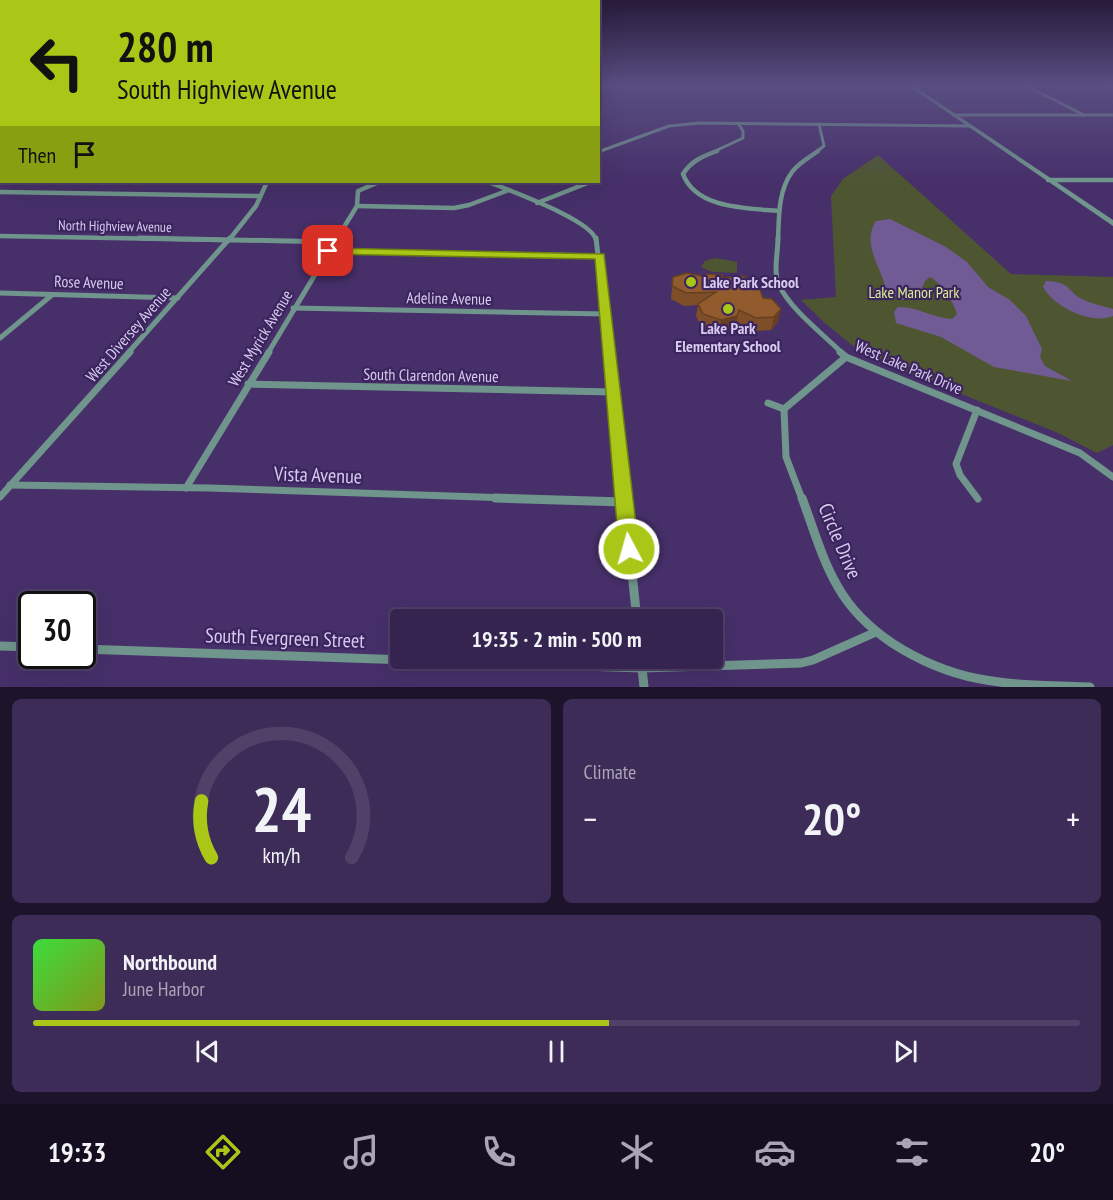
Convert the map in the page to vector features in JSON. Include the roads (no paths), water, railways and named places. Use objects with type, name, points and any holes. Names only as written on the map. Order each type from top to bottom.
[{"type":"street","points":[[955,116],[1113,224]]},
{"type":"street","points":[[600,151],[675,125],[738,123],[970,126]]},
{"type":"street","points":[[738,123],[743,133],[741,140],[690,164],[683,174],[685,183],[700,195],[719,202],[779,211]]},
{"type":"street","name":"West Lake Park Drive","points":[[819,124],[824,146],[789,174],[779,211],[776,259],[779,285],[798,310],[846,357],[1080,453],[1113,477]]},
{"type":"street","points":[[1048,180],[1113,180]]},
{"type":"street","name":"West Diversey Avenue","points":[[0,496],[229,240],[249,215],[266,183]]},
{"type":"street","name":"West Myrick Avenue","points":[[186,488],[293,308],[357,206],[360,189],[376,183]]},
{"type":"street","points":[[492,183],[584,223],[596,236],[600,256],[636,609]]},
{"type":"street","points":[[537,203],[587,183]]},
{"type":"street","points":[[357,206],[448,208],[468,205],[509,190]]},
{"type":"street","points":[[0,192],[260,196]]},
{"type":"street","name":"North Highview Avenue","points":[[0,236],[334,242]]},
{"type":"street","points":[[328,251],[600,256]]},
{"type":"street","name":"Rose Avenue","points":[[0,293],[178,298]]},
{"type":"street","points":[[0,338],[53,294]]},
{"type":"street","name":"Adeline Avenue","points":[[293,308],[605,314]]},
{"type":"street","points":[[768,403],[784,409],[846,357]]},
{"type":"street","name":"South Clarendon Avenue","points":[[248,384],[613,392]]},
{"type":"street","name":"Circle Drive","points":[[784,409],[786,457],[829,568],[838,588],[851,606],[876,632],[918,660],[963,677],[996,683],[1090,687]]},
{"type":"street","points":[[977,410],[956,464],[960,475],[978,499]]},
{"type":"street","name":"Vista Avenue","points":[[10,485],[186,488],[624,502]]},
{"type":"street","name":"South Evergreen Street","points":[[723,663],[801,663],[813,660],[876,632]]},
{"type":"street","points":[[0,646],[18,647]]},
{"type":"street","name":"South Evergreen Street","points":[[96,649],[390,657]]},
{"type":"street","points":[[642,669],[644,687]]},
{"type":"place","name":"Lake Park School","points":[[691,282]]},
{"type":"place","name":"Lake Park Elementary School","points":[[728,309]]},
{"type":"park label","name":"Lake Manor Park","points":[[914,292]]}]
